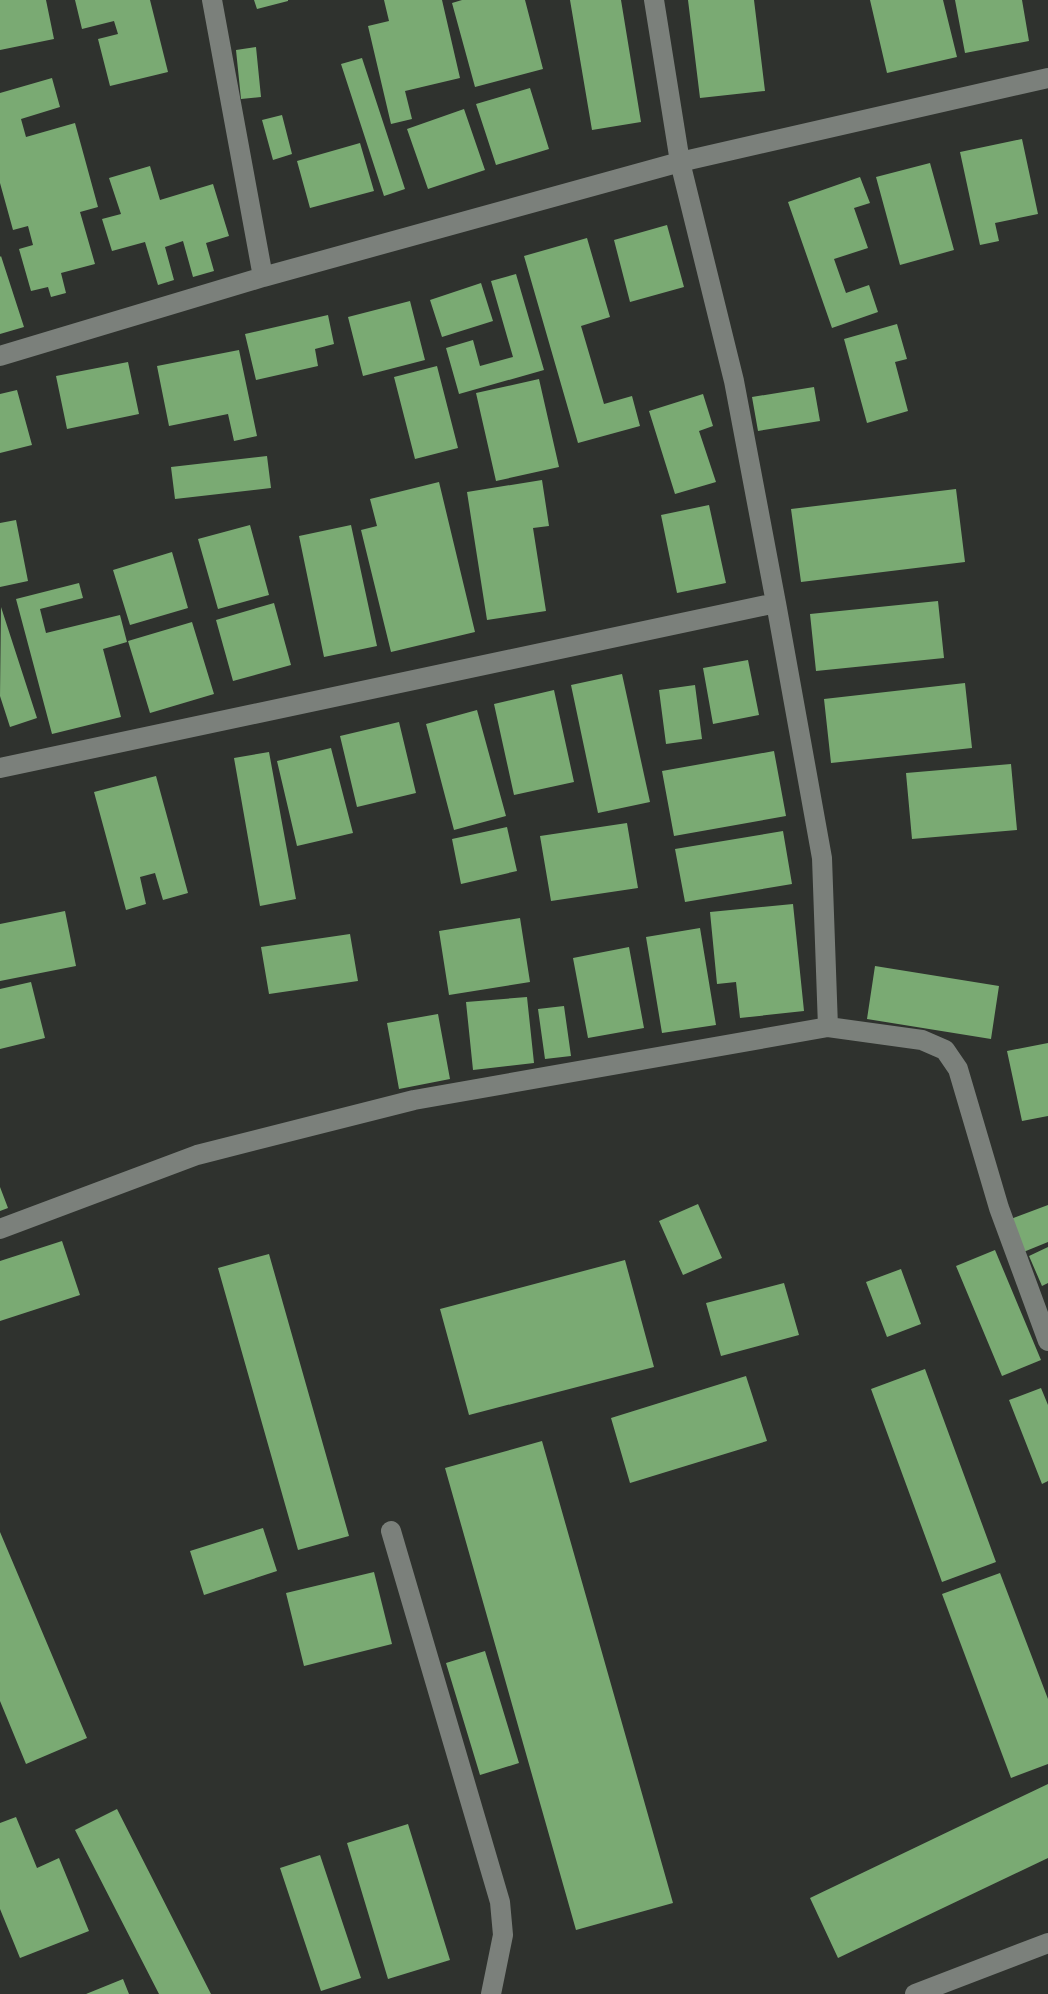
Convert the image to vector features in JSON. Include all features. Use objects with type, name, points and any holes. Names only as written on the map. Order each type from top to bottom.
[{"type":"street","points":[[212,0],[263,277]]},
{"type":"street","points":[[654,0],[680,162],[734,381],[822,858],[828,1027]]},
{"type":"street","points":[[0,356],[263,277],[680,162],[1048,78]]},
{"type":"street","points":[[0,768],[776,603]]},
{"type":"street","points":[[0,1229],[197,1155],[414,1100],[828,1027],[922,1040],[945,1050],[958,1069],[999,1208],[1048,1341]]},
{"type":"street","points":[[391,1531],[500,1902],[503,1935],[491,1994]]},
{"type":"street","points":[[915,1994],[1048,1943]]},
{"type":"building","points":[[0,0],[46,0],[54,39],[0,50]]},
{"type":"building","points":[[75,0],[150,0],[168,72],[110,86],[98,39],[118,34],[114,21],[82,29]]},
{"type":"building","points":[[254,0],[288,0],[288,1],[257,9]]},
{"type":"building","points":[[384,0],[442,0],[460,78],[405,91],[412,119],[391,124],[368,26],[389,21]]},
{"type":"building","points":[[462,0],[525,0],[543,69],[475,87],[452,3]]},
{"type":"building","points":[[570,0],[621,0],[641,122],[592,130]]},
{"type":"building","points":[[688,0],[754,0],[765,91],[700,98]]},
{"type":"building","points":[[870,0],[943,0],[957,57],[887,73]]},
{"type":"building","points":[[955,0],[1022,0],[1029,41],[965,53]]},
{"type":"building","points":[[256,47],[261,97],[241,99],[236,50]]},
{"type":"building","points":[[362,58],[405,189],[384,196],[341,64]]},
{"type":"building","points":[[52,78],[60,107],[21,119],[26,137],[75,123],[98,207],[80,212],[95,264],[61,273],[66,293],[51,297],[48,287],[31,291],[19,249],[33,245],[28,226],[13,230],[0,183],[0,93]]},
{"type":"building","points":[[530,88],[549,149],[496,165],[476,104]]},
{"type":"building","points":[[464,109],[485,170],[428,189],[407,129]]},
{"type":"building","points":[[282,115],[292,154],[273,160],[262,120]]},
{"type":"building","points":[[1022,139],[1038,214],[995,223],[999,241],[980,245],[960,152]]},
{"type":"building","points":[[360,143],[374,191],[310,208],[297,161]]},
{"type":"building","points":[[930,163],[954,250],[900,265],[876,177]]},
{"type":"building","points":[[150,166],[160,200],[213,184],[229,236],[206,243],[214,271],[193,277],[183,241],[165,247],[174,280],[158,285],[145,242],[112,251],[102,219],[121,214],[109,178]]},
{"type":"building","points":[[860,177],[870,203],[854,208],[868,248],[834,259],[846,293],[869,285],[878,312],[832,328],[788,202]]},
{"type":"building","points":[[667,225],[684,287],[630,302],[614,240]]},
{"type":"building","points":[[587,238],[610,317],[581,326],[604,404],[632,396],[640,426],[578,443],[524,256]]},
{"type":"building","points":[[0,257],[24,327],[0,334]]},
{"type":"building","points":[[516,274],[544,370],[459,394],[446,348],[473,340],[480,366],[513,357],[491,281]]},
{"type":"building","points":[[481,283],[493,321],[442,337],[430,300]]},
{"type":"building","points":[[410,301],[425,360],[363,376],[348,317]]},
{"type":"building","points":[[328,315],[334,344],[315,349],[318,366],[256,380],[245,334]]},
{"type":"building","points":[[897,324],[907,359],[895,362],[908,411],[867,423],[844,339]]},
{"type":"building","points":[[239,350],[257,436],[234,441],[228,414],[169,426],[157,366]]},
{"type":"building","points":[[128,362],[139,414],[67,429],[56,376]]},
{"type":"building","points":[[437,366],[458,448],[415,459],[394,377]]},
{"type":"building","points":[[539,379],[559,467],[496,481],[476,393]]},
{"type":"building","points":[[814,387],[820,421],[758,431],[752,397]]},
{"type":"building","points":[[17,390],[32,445],[0,453],[0,394]]},
{"type":"building","points":[[703,394],[713,426],[699,431],[716,482],[675,494],[649,411]]},
{"type":"building","points":[[267,456],[271,488],[175,499],[171,467]]},
{"type":"building","points":[[542,480],[549,526],[533,528],[546,611],[487,620],[467,492]]},
{"type":"building","points":[[439,482],[475,632],[391,652],[361,530],[377,526],[370,499]]},
{"type":"building","points":[[956,489],[965,562],[801,582],[791,509]]},
{"type":"building","points":[[709,505],[726,583],[677,593],[661,515]]},
{"type":"building","points":[[16,520],[28,581],[0,587],[0,523]]},
{"type":"building","points":[[250,525],[269,595],[218,609],[198,539]]},
{"type":"building","points":[[351,525],[377,646],[324,657],[299,536]]},
{"type":"building","points":[[172,552],[188,608],[130,625],[113,570]]},
{"type":"building","points":[[79,583],[83,598],[40,609],[46,633],[120,615],[127,642],[103,649],[121,717],[52,734],[16,599]]},
{"type":"building","points":[[938,601],[944,658],[816,671],[810,614]]},
{"type":"building","points":[[274,603],[291,665],[233,681],[216,620]]},
{"type":"building","points":[[1,607],[37,718],[10,727],[0,696]]},
{"type":"building","points":[[192,622],[214,694],[150,713],[128,641]]},
{"type":"building","points":[[748,660],[759,715],[713,724],[703,668]]},
{"type":"building","points":[[622,674],[650,802],[598,813],[571,685]]},
{"type":"building","points":[[965,683],[972,748],[831,763],[824,699]]},
{"type":"building","points":[[695,685],[702,739],[666,744],[659,690]]},
{"type":"building","points":[[554,690],[574,782],[514,795],[494,704]]},
{"type":"building","points":[[477,710],[506,816],[454,830],[426,724]]},
{"type":"building","points":[[399,722],[416,793],[357,807],[340,736]]},
{"type":"building","points":[[331,748],[353,833],[297,846],[277,761]]},
{"type":"building","points":[[774,751],[786,816],[674,836],[662,771]]},
{"type":"building","points":[[269,752],[296,899],[260,906],[234,758]]},
{"type":"building","points":[[1011,764],[1017,830],[912,839],[906,773]]},
{"type":"building","points":[[156,776],[188,893],[163,900],[155,873],[140,877],[146,904],[126,910],[94,792]]},
{"type":"building","points":[[627,823],[638,888],[551,901],[540,836]]},
{"type":"building","points":[[507,827],[517,871],[461,884],[452,839]]},
{"type":"building","points":[[783,831],[792,884],[685,902],[675,849]]},
{"type":"building","points":[[793,904],[804,1011],[740,1018],[736,982],[717,984],[710,912]]},
{"type":"building","points":[[65,911],[76,966],[0,981],[0,924]]},
{"type":"building","points":[[520,918],[530,982],[449,995],[439,931]]},
{"type":"building","points":[[700,928],[716,1025],[662,1033],[646,937]]},
{"type":"building","points":[[350,934],[358,981],[269,994],[261,947]]},
{"type":"building","points":[[629,947],[644,1028],[588,1038],[573,958]]},
{"type":"building","points":[[875,966],[999,986],[991,1039],[867,1019]]},
{"type":"building","points":[[31,982],[45,1038],[0,1049],[0,989]]},
{"type":"building","points":[[527,997],[534,1063],[473,1070],[466,1002]]},
{"type":"building","points":[[564,1006],[571,1056],[545,1059],[538,1009]]},
{"type":"building","points":[[438,1014],[450,1079],[399,1089],[387,1023]]},
{"type":"building","points":[[1048,1043],[1048,1116],[1022,1121],[1007,1051]]},
{"type":"building","points":[[0,1187],[8,1208],[0,1211]]},
{"type":"building","points":[[698,1204],[722,1258],[683,1275],[659,1221]]},
{"type":"building","points":[[1048,1205],[1048,1242],[1021,1253],[1008,1220]]},
{"type":"building","points":[[62,1241],[80,1295],[0,1321],[0,1261]]},
{"type":"building","points":[[1048,1247],[1048,1283],[1042,1286],[1029,1256]]},
{"type":"building","points":[[995,1250],[1041,1360],[1002,1376],[956,1266]]},
{"type":"building","points":[[269,1254],[349,1536],[298,1550],[218,1268]]},
{"type":"building","points":[[625,1260],[654,1367],[469,1415],[440,1309]]},
{"type":"building","points":[[901,1269],[921,1324],[887,1337],[866,1282]]},
{"type":"building","points":[[784,1283],[799,1335],[721,1356],[706,1303]]},
{"type":"building","points":[[925,1369],[996,1562],[942,1582],[871,1389]]},
{"type":"building","points":[[746,1376],[767,1441],[630,1483],[611,1418]]},
{"type":"building","points":[[1041,1388],[1048,1405],[1048,1481],[1042,1484],[1009,1400]]},
{"type":"building","points":[[542,1441],[673,1903],[576,1930],[445,1468]]},
{"type":"building","points":[[263,1528],[277,1571],[204,1595],[190,1551]]},
{"type":"building","points":[[0,1532],[87,1738],[26,1764],[0,1701]]},
{"type":"building","points":[[374,1572],[392,1644],[304,1666],[286,1593]]},
{"type":"building","points":[[1000,1573],[1048,1699],[1048,1764],[1011,1778],[942,1594]]},
{"type":"building","points":[[485,1651],[519,1763],[480,1775],[446,1663]]},
{"type":"building","points":[[1048,1784],[1048,1858],[838,1958],[810,1898]]},
{"type":"building","points":[[117,1809],[211,1994],[159,1994],[75,1830]]},
{"type":"building","points":[[16,1817],[37,1868],[59,1858],[89,1931],[20,1958],[0,1909],[0,1823]]},
{"type":"building","points":[[408,1824],[450,1960],[388,1979],[347,1843]]},
{"type":"building","points":[[320,1855],[361,1978],[321,1991],[280,1868]]},
{"type":"building","points":[[123,1979],[129,1994],[86,1994]]}]
